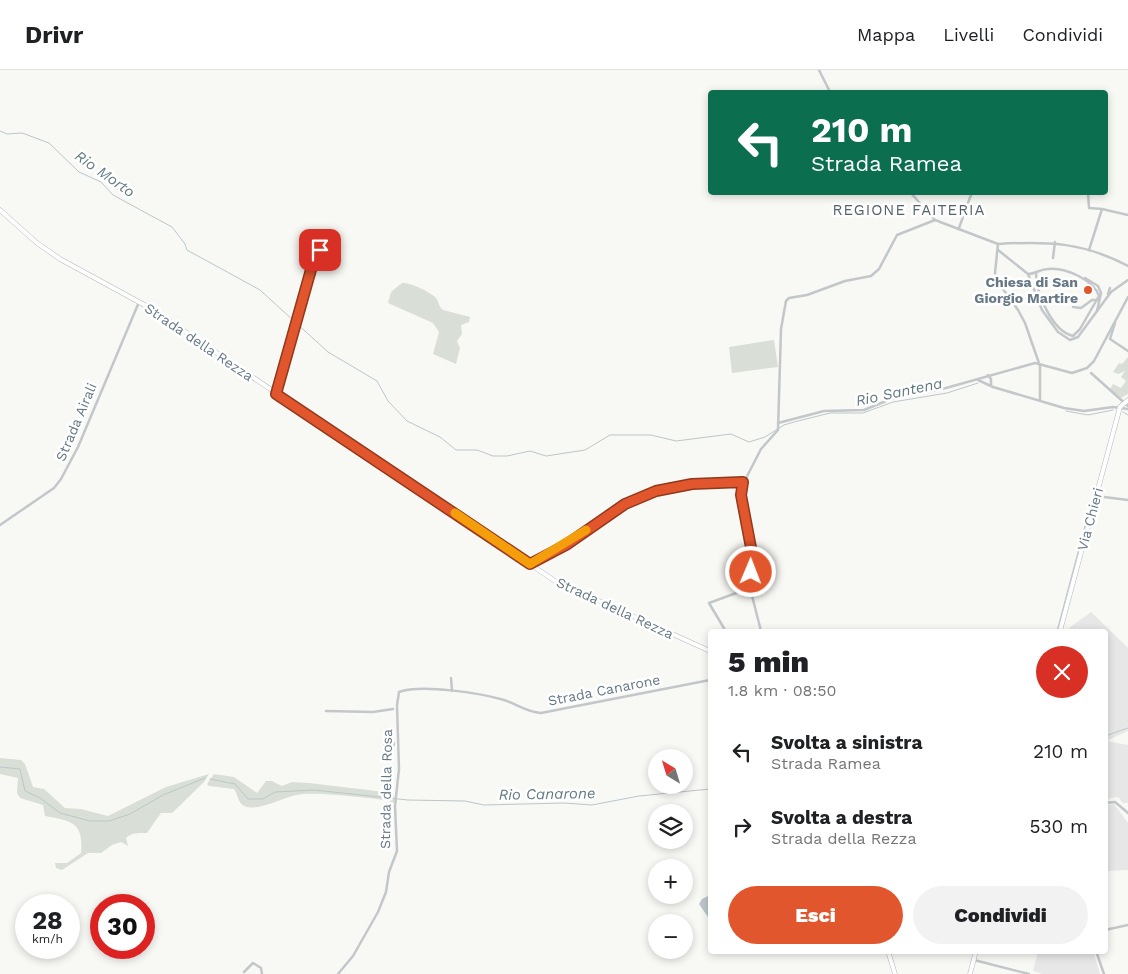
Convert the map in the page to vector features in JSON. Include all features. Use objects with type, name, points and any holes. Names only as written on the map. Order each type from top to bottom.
[{"type":"main road","name":"Strada della Rezza","points":[[0,210],[37,243],[60,260],[140,301],[530,564],[570,588],[708,650]]},
{"type":"main road","points":[[1120,407],[1127,404]]},
{"type":"main road","name":"Via Chieri","points":[[1061,629],[1120,407]]},
{"type":"main road","points":[[889,954],[895,974]]},
{"type":"main road","points":[[970,974],[975,954]]},
{"type":"street","points":[[818,70],[829,90]]},
{"type":"street","points":[[913,195],[935,220],[998,244],[1055,242],[1089,250],[1128,266]]},
{"type":"street","points":[[959,228],[971,195]]},
{"type":"street","points":[[1088,195],[1089,208],[1102,208],[1128,215]]},
{"type":"street","points":[[1089,250],[1102,208]]},
{"type":"street","points":[[760,629],[750,588],[752,553],[741,495],[743,482],[761,449],[778,429],[781,329],[787,299],[807,295],[845,281],[871,276],[879,269],[897,235],[935,220]]},
{"type":"street","points":[[276,394],[314,259],[325,238]]},
{"type":"street","points":[[1053,258],[1055,242]]},
{"type":"street","points":[[998,244],[994,268],[996,278],[1021,315],[1038,363],[1040,399]]},
{"type":"street","points":[[998,250],[1028,274],[1042,310],[1062,336],[1074,340],[1115,288],[1128,280]]},
{"type":"street","points":[[1028,274],[1046,269],[1064,270],[1096,288],[1099,296],[1098,300],[1077,333],[1073,336],[1067,335],[1054,322],[1039,296],[1036,273]]},
{"type":"street","points":[[1085,278],[1099,286],[1102,296],[1096,312]]},
{"type":"street","points":[[1108,296],[1110,288]]},
{"type":"street","points":[[778,422],[824,411],[864,410],[891,399],[1038,363],[1072,373],[1088,368],[1098,354],[1128,297]]},
{"type":"street","points":[[1073,307],[1082,308],[1092,300],[1098,300]]},
{"type":"street","name":"Strada Airali","points":[[0,525],[54,488],[61,479],[78,447],[140,301]]},
{"type":"street","points":[[1121,310],[1110,338],[1128,351]]},
{"type":"street","points":[[1091,373],[1127,404]]},
{"type":"street","points":[[986,383],[985,380],[988,376]]},
{"type":"street","points":[[988,376],[991,379],[991,386]]},
{"type":"street","points":[[974,380],[1040,399],[1058,407],[1084,411],[1120,407]]},
{"type":"street","points":[[530,564],[566,545],[625,504],[656,491],[692,484],[743,482]]},
{"type":"street","points":[[1096,496],[1128,500]]},
{"type":"street","points":[[724,629],[709,603],[750,588]]},
{"type":"street","points":[[451,678],[452,691]]},
{"type":"street","name":"Strada Canarone","points":[[393,708],[397,705],[401,690],[452,691],[474,693],[503,700],[527,712],[540,713],[708,680]]},
{"type":"street","points":[[326,712],[365,712],[393,708],[397,710],[397,705]]},
{"type":"street","name":"Strada della Rosa","points":[[338,974],[353,956],[378,912],[386,892],[389,872],[396,851],[396,798],[399,769],[397,710]]},
{"type":"street","points":[[1108,803],[1115,802],[1128,813]]},
{"type":"street","points":[[1108,929],[1128,925]]},
{"type":"street","points":[[1097,954],[1104,974]]},
{"type":"street","points":[[974,960],[1029,974]]},
{"type":"street","points":[[244,972],[253,963],[262,968],[262,974]]},
{"type":"shaded area","points":[[402,283],[414,285],[432,295],[443,310],[470,317],[469,322],[461,325],[462,334],[457,341],[460,348],[456,364],[433,354],[439,332],[433,323],[388,303],[391,292]]},
{"type":"shaded area","points":[[774,340],[778,367],[732,373],[729,347]]},
{"type":"shaded area","points":[[1128,357],[1128,394],[1121,398],[1110,389],[1113,384],[1121,388],[1126,381],[1121,377],[1125,371],[1118,374],[1113,372],[1119,363],[1122,364]]},
{"type":"shaded area","points":[[1091,612],[1128,648],[1128,731],[1108,740],[1108,629],[1069,628]]},
{"type":"shaded area","points":[[387,738],[391,738],[395,744],[391,750],[387,750],[383,746],[383,742]]},
{"type":"shaded area","points":[[1108,741],[1128,745],[1128,803],[1123,803],[1118,797],[1108,799]]},
{"type":"shaded area","points":[[0,758],[21,760],[25,764],[33,787],[44,789],[65,808],[81,809],[108,816],[166,787],[209,774],[204,782],[172,813],[161,813],[147,833],[128,836],[126,838],[128,846],[121,842],[112,845],[101,853],[88,853],[62,870],[56,868],[55,863],[67,863],[81,853],[78,829],[68,821],[45,816],[43,805],[20,798],[17,793],[18,778],[0,774]]},
{"type":"shaded area","points":[[214,774],[234,777],[257,793],[266,781],[272,781],[282,786],[292,782],[393,793],[395,800],[394,803],[386,800],[353,796],[305,794],[258,807],[247,807],[240,802],[234,789],[209,786],[207,784]]},
{"type":"shaded area","points":[[1114,804],[1128,823],[1128,870],[1108,871],[1108,805]]},
{"type":"shaded area","points":[[708,896],[708,917],[699,904],[702,899]]},
{"type":"shaded area","points":[[1037,954],[1094,954],[1100,974],[1043,974],[1033,971]]},
{"type":"waterway","name":"Rio Santena","points":[[0,131],[7,134],[22,133],[49,143],[79,172],[101,182],[113,195],[172,227],[185,244],[187,250],[260,290],[328,352],[377,381],[388,401],[407,421],[440,437],[456,450],[477,450],[493,456],[507,456],[530,451],[546,456],[585,450],[610,435],[651,435],[676,441],[731,434],[749,442],[765,437],[784,425],[794,422],[830,413],[863,413],[893,402],[947,393],[978,383]]},
{"type":"waterway","name":"Rio Santena","points":[[1066,411],[1088,415],[1113,410]]},
{"type":"waterway","name":"Rio Santena","points":[[1123,412],[1128,415]]},
{"type":"waterway","points":[[1058,629],[1095,488]]},
{"type":"waterway","name":"Rio Canarone","points":[[1108,735],[1128,728]]},
{"type":"waterway","points":[[0,767],[20,769],[25,791],[40,798],[60,813],[90,821],[109,821],[130,814],[163,795],[205,778]]},
{"type":"waterway","name":"Rio Canarone","points":[[210,779],[235,784],[248,799],[263,799],[275,792],[314,790],[408,800],[465,801],[484,805],[564,803],[592,805],[639,796],[708,789]]},
{"type":"slow traffic","points":[[455,513],[530,564],[566,545],[586,530]]},
{"type":"place","name":"Chiesa di San Giorgio Martire","points":[[1088,290]]},
{"type":"district","name":"REGIONE FAITERIA","points":[[909,210]]},
{"type":"route","points":[[320,250],[314,259],[276,394],[530,564],[566,545],[625,504],[656,491],[673,486],[708,482],[743,482],[741,495],[751,545],[751,572]]},
{"type":"water label","name":"Rio Morto","points":[[105,174]]}]
